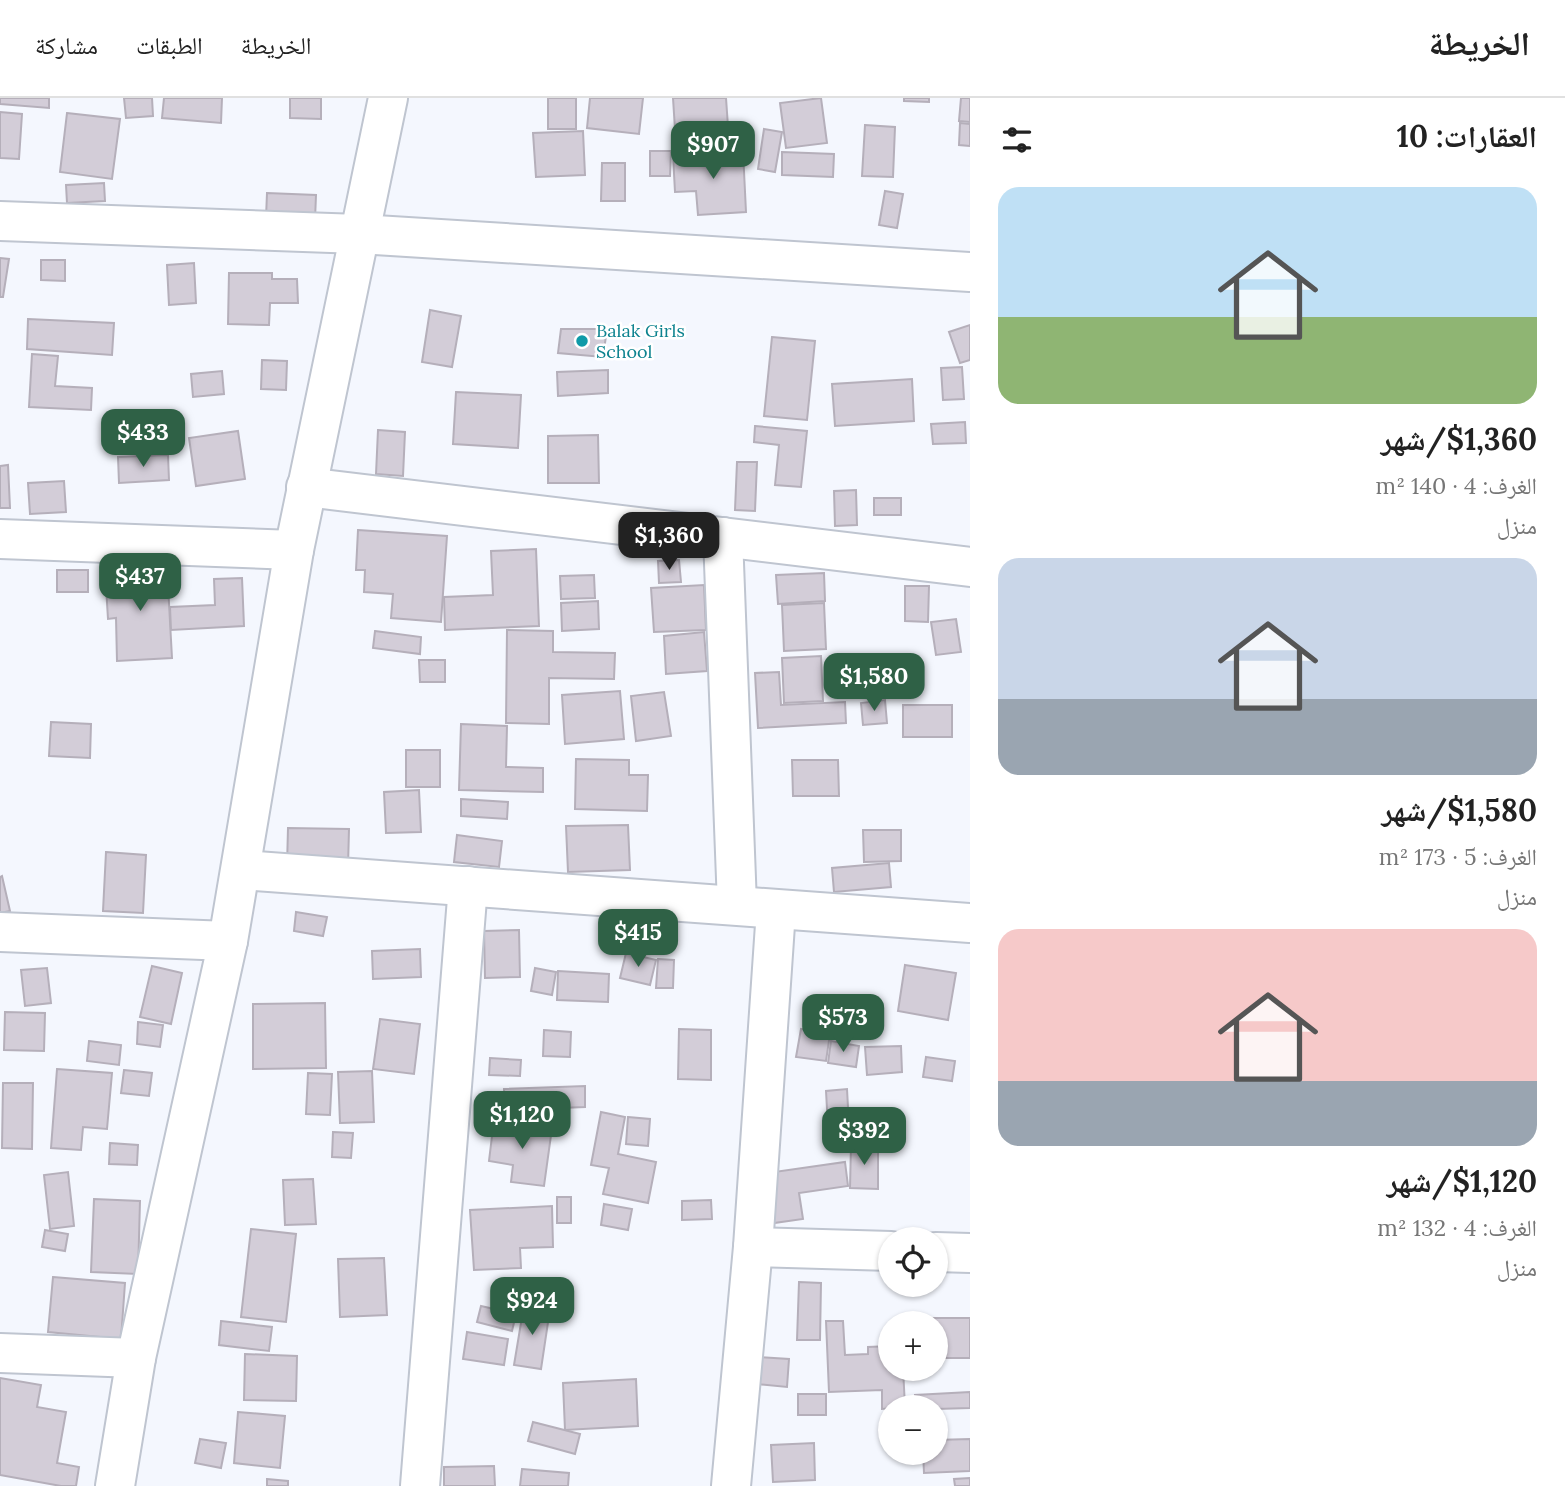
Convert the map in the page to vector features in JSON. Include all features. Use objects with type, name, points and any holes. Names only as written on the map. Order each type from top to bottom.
[{"type":"street","points":[[115,1486],[136,1358],[242,870],[306,487],[388,98]]},
{"type":"street","points":[[0,221],[359,234],[970,272]]},
{"type":"street","points":[[306,487],[970,567]]},
{"type":"street","points":[[723,537],[737,905]]},
{"type":"street","points":[[0,539],[295,550]]},
{"type":"street","points":[[242,870],[970,923]]},
{"type":"street","points":[[420,1486],[468,886]]},
{"type":"street","points":[[731,1486],[752,1247],[776,910]]},
{"type":"street","points":[[0,932],[228,941]]},
{"type":"street","points":[[752,1247],[878,1251]]},
{"type":"street","points":[[948,1252],[970,1253]]},
{"type":"street","points":[[0,1353],[136,1358]]},
{"type":"building","points":[[0,98],[49,98],[49,108],[0,104]]},
{"type":"building","points":[[124,98],[152,98],[153,116],[126,118]]},
{"type":"building","points":[[164,98],[222,98],[221,123],[162,118]]},
{"type":"building","points":[[290,98],[321,98],[321,119],[290,118]]},
{"type":"building","points":[[548,98],[576,98],[576,129],[548,129]]},
{"type":"building","points":[[590,98],[643,98],[639,134],[587,128]]},
{"type":"building","points":[[673,98],[726,98],[729,141],[676,145]]},
{"type":"building","points":[[821,98],[827,143],[786,148],[780,103]]},
{"type":"building","points":[[904,98],[929,98],[929,102],[904,101]]},
{"type":"building","points":[[961,98],[970,98],[970,122],[959,121]]},
{"type":"building","points":[[0,112],[22,114],[19,159],[0,158]]},
{"type":"building","points":[[67,113],[120,119],[112,179],[60,172]]},
{"type":"building","points":[[960,123],[970,124],[970,146],[959,145]]},
{"type":"building","points":[[865,125],[895,127],[893,177],[862,176]]},
{"type":"building","points":[[764,129],[782,132],[775,172],[758,169]]},
{"type":"building","points":[[583,131],[585,175],[536,177],[533,133]]},
{"type":"building","points":[[650,151],[671,151],[670,176],[650,176]]},
{"type":"building","points":[[743,151],[746,212],[698,215],[696,191],[675,192],[673,155]]},
{"type":"building","points":[[782,152],[834,154],[833,177],[782,175]]},
{"type":"building","points":[[602,163],[625,163],[625,201],[601,201]]},
{"type":"building","points":[[104,183],[105,201],[67,203],[66,185]]},
{"type":"building","points":[[885,191],[903,194],[897,228],[879,225]]},
{"type":"building","points":[[267,193],[316,195],[315,220],[266,218]]},
{"type":"building","points":[[0,258],[9,259],[3,297],[0,297]]},
{"type":"building","points":[[41,260],[65,260],[65,281],[41,280]]},
{"type":"building","points":[[194,263],[196,303],[169,305],[167,265]]},
{"type":"building","points":[[229,273],[272,273],[272,279],[297,279],[298,303],[270,303],[269,325],[228,324]]},
{"type":"building","points":[[430,310],[461,316],[452,367],[422,362]]},
{"type":"building","points":[[28,319],[114,323],[112,355],[27,349]]},
{"type":"building","points":[[970,325],[970,360],[960,363],[949,332]]},
{"type":"building","name":"Balak Girls School","points":[[561,329],[607,329],[603,357],[558,353]]},
{"type":"building","points":[[772,337],[815,341],[807,420],[764,416]]},
{"type":"building","points":[[32,354],[58,356],[55,386],[92,388],[91,410],[29,407]]},
{"type":"building","points":[[262,360],[287,361],[286,390],[261,389]]},
{"type":"building","points":[[962,367],[964,399],[943,400],[941,368]]},
{"type":"building","points":[[608,370],[608,393],[558,396],[557,372]]},
{"type":"building","points":[[222,371],[224,394],[193,397],[191,374]]},
{"type":"building","points":[[912,379],[914,421],[835,426],[832,384]]},
{"type":"building","points":[[456,392],[521,395],[518,448],[453,444]]},
{"type":"building","points":[[965,422],[966,443],[933,444],[931,424]]},
{"type":"building","points":[[755,426],[807,431],[801,487],[775,485],[779,445],[754,442]]},
{"type":"building","points":[[378,430],[405,432],[403,476],[376,474]]},
{"type":"building","points":[[238,431],[245,479],[196,486],[189,438]]},
{"type":"building","points":[[598,435],[599,483],[548,483],[548,436]]},
{"type":"building","points":[[168,455],[169,480],[119,483],[118,457]]},
{"type":"building","points":[[737,462],[757,462],[755,511],[735,510]]},
{"type":"building","points":[[8,465],[10,508],[0,508],[0,466]]},
{"type":"building","points":[[64,481],[66,512],[30,514],[28,483]]},
{"type":"building","points":[[856,490],[857,525],[835,526],[834,491]]},
{"type":"building","points":[[874,498],[901,498],[901,515],[874,515]]},
{"type":"building","points":[[358,530],[447,536],[441,622],[391,618],[393,594],[364,592],[365,570],[356,570]]},
{"type":"building","points":[[536,549],[539,626],[445,630],[444,597],[493,595],[491,551]]},
{"type":"building","points":[[679,560],[681,582],[659,583],[658,561]]},
{"type":"building","points":[[167,567],[172,658],[117,661],[116,618],[108,619],[105,570]]},
{"type":"building","points":[[57,570],[88,570],[88,592],[57,592]]},
{"type":"building","points":[[824,573],[825,601],[778,604],[776,575]]},
{"type":"building","points":[[594,575],[595,598],[561,599],[560,576]]},
{"type":"building","points":[[242,578],[244,626],[171,630],[170,607],[215,605],[214,579]]},
{"type":"building","points":[[704,585],[706,630],[654,632],[651,588]]},
{"type":"building","points":[[905,586],[929,586],[928,622],[905,621]]},
{"type":"building","points":[[598,601],[599,629],[562,631],[561,603]]},
{"type":"building","points":[[824,603],[826,649],[784,651],[782,605]]},
{"type":"building","points":[[956,619],[961,652],[936,655],[931,622]]},
{"type":"building","points":[[507,630],[553,631],[553,652],[615,653],[614,679],[549,678],[549,724],[506,723]]},
{"type":"building","points":[[375,631],[421,637],[420,654],[373,648]]},
{"type":"building","points":[[704,632],[707,671],[666,674],[664,636]]},
{"type":"building","points":[[821,656],[823,701],[784,703],[782,658]]},
{"type":"building","points":[[419,660],[445,660],[445,682],[420,682]]},
{"type":"building","points":[[779,672],[781,705],[845,702],[846,723],[758,728],[755,673]]},
{"type":"building","points":[[620,691],[624,739],[565,744],[562,695]]},
{"type":"building","points":[[664,692],[671,736],[636,741],[631,696]]},
{"type":"building","points":[[885,700],[887,723],[863,725],[861,703]]},
{"type":"building","points":[[903,705],[952,705],[952,737],[903,737]]},
{"type":"building","points":[[51,722],[91,724],[90,758],[49,756]]},
{"type":"building","points":[[461,724],[507,726],[506,767],[543,768],[543,792],[459,790]]},
{"type":"building","points":[[406,750],[440,750],[440,787],[406,787]]},
{"type":"building","points":[[576,759],[629,760],[629,775],[648,775],[647,811],[575,809]]},
{"type":"building","points":[[792,760],[838,760],[839,796],[793,796]]},
{"type":"building","points":[[419,790],[421,832],[386,833],[384,792]]},
{"type":"building","points":[[461,799],[508,802],[507,819],[461,816]]},
{"type":"building","points":[[628,825],[630,870],[568,872],[566,826]]},
{"type":"building","points":[[288,828],[349,829],[348,867],[287,866]]},
{"type":"building","points":[[863,830],[901,830],[901,861],[864,862]]},
{"type":"building","points":[[457,835],[502,841],[499,867],[454,862]]},
{"type":"building","points":[[106,852],[146,855],[143,913],[103,911]]},
{"type":"building","points":[[889,863],[891,887],[834,892],[832,868]]},
{"type":"building","points":[[2,876],[10,911],[0,913],[0,877]]},
{"type":"building","points":[[296,912],[327,917],[323,936],[294,931]]},
{"type":"building","points":[[519,930],[520,977],[485,978],[484,931]]},
{"type":"building","points":[[420,949],[421,977],[373,979],[372,951]]},
{"type":"building","points":[[626,953],[656,960],[650,985],[620,978]]},
{"type":"building","points":[[658,959],[674,960],[673,988],[656,988]]},
{"type":"building","points":[[905,965],[956,973],[948,1020],[898,1011]]},
{"type":"building","points":[[152,966],[182,973],[171,1024],[140,1017]]},
{"type":"building","points":[[47,968],[51,1003],[25,1006],[21,970]]},
{"type":"building","points":[[535,968],[556,972],[552,995],[531,991]]},
{"type":"building","points":[[558,971],[609,974],[608,1002],[557,1000]]},
{"type":"building","points":[[325,1003],[326,1068],[253,1069],[253,1004]]},
{"type":"building","points":[[5,1012],[45,1013],[44,1051],[4,1050]]},
{"type":"building","points":[[380,1019],[420,1024],[414,1074],[373,1069]]},
{"type":"building","points":[[138,1022],[163,1025],[160,1047],[137,1044]]},
{"type":"building","points":[[679,1029],[711,1030],[711,1080],[678,1079]]},
{"type":"building","points":[[801,1029],[830,1034],[826,1061],[796,1057]]},
{"type":"building","points":[[544,1030],[571,1032],[570,1057],[543,1056]]},
{"type":"building","points":[[89,1041],[121,1045],[119,1065],[87,1061]]},
{"type":"building","points":[[831,1041],[859,1046],[856,1067],[828,1063]]},
{"type":"building","points":[[901,1046],[902,1072],[867,1075],[865,1047]]},
{"type":"building","points":[[926,1057],[955,1061],[952,1081],[923,1077]]},
{"type":"building","points":[[490,1058],[521,1060],[520,1076],[489,1075]]},
{"type":"building","points":[[57,1069],[112,1073],[107,1129],[83,1127],[81,1150],[51,1148]]},
{"type":"building","points":[[124,1070],[152,1073],[149,1096],[121,1093]]},
{"type":"building","points":[[372,1071],[374,1122],[340,1123],[338,1072]]},
{"type":"building","points":[[308,1073],[332,1074],[330,1115],[306,1114]]},
{"type":"building","points":[[3,1083],[33,1083],[32,1149],[2,1148]]},
{"type":"building","points":[[585,1086],[585,1107],[505,1110],[504,1089]]},
{"type":"building","points":[[847,1089],[849,1126],[828,1127],[826,1091]]},
{"type":"building","points":[[601,1112],[625,1117],[618,1154],[656,1162],[648,1203],[603,1194],[609,1168],[591,1165]]},
{"type":"building","points":[[628,1117],[650,1119],[648,1146],[626,1144]]},
{"type":"building","points":[[494,1120],[552,1128],[544,1186],[511,1182],[513,1165],[489,1161]]},
{"type":"building","points":[[333,1132],[353,1133],[351,1158],[332,1157]]},
{"type":"building","points":[[110,1143],[138,1145],[137,1165],[109,1164]]},
{"type":"building","points":[[851,1145],[878,1145],[878,1189],[850,1188]]},
{"type":"building","points":[[845,1162],[848,1186],[799,1193],[803,1219],[774,1223],[767,1173]]},
{"type":"building","points":[[68,1172],[74,1226],[50,1229],[44,1175]]},
{"type":"building","points":[[313,1179],[316,1224],[285,1225],[283,1180]]},
{"type":"building","points":[[557,1197],[571,1197],[571,1223],[557,1223]]},
{"type":"building","points":[[94,1199],[140,1201],[138,1274],[91,1272]]},
{"type":"building","points":[[711,1200],[712,1219],[682,1220],[682,1201]]},
{"type":"building","points":[[604,1204],[632,1209],[628,1230],[601,1225]]},
{"type":"building","points":[[552,1206],[553,1247],[520,1248],[521,1268],[474,1270],[470,1210]]},
{"type":"building","points":[[251,1229],[296,1234],[286,1322],[241,1317]]},
{"type":"building","points":[[45,1230],[68,1234],[65,1251],[42,1247]]},
{"type":"building","points":[[384,1258],[387,1315],[340,1317],[338,1259]]},
{"type":"building","points":[[53,1277],[125,1283],[121,1339],[48,1332]]},
{"type":"building","points":[[799,1282],[821,1283],[820,1340],[797,1340]]},
{"type":"building","points":[[524,1305],[550,1309],[541,1369],[514,1365]]},
{"type":"building","points":[[481,1306],[516,1314],[512,1331],[477,1322]]},
{"type":"building","points":[[948,1318],[970,1318],[970,1358],[948,1358]]},
{"type":"building","points":[[221,1321],[272,1327],[269,1351],[219,1345]]},
{"type":"building","points":[[826,1321],[843,1321],[845,1355],[868,1354],[868,1347],[878,1347],[878,1381],[904,1381],[904,1395],[882,1395],[882,1390],[829,1392]]},
{"type":"building","points":[[467,1332],[508,1339],[504,1365],[463,1359]]},
{"type":"building","points":[[245,1354],[297,1356],[296,1401],[244,1400]]},
{"type":"building","points":[[759,1357],[789,1359],[787,1387],[757,1384]]},
{"type":"building","points":[[0,1378],[41,1385],[37,1407],[66,1412],[57,1463],[79,1467],[76,1486],[61,1486],[0,1475]]},
{"type":"building","points":[[636,1379],[638,1426],[565,1430],[563,1383]]},
{"type":"building","points":[[970,1392],[970,1408],[948,1409],[948,1395],[915,1395]]},
{"type":"building","points":[[798,1394],[826,1394],[826,1415],[798,1415]]},
{"type":"building","points":[[238,1412],[285,1416],[280,1468],[234,1463]]},
{"type":"building","points":[[533,1422],[580,1434],[575,1454],[528,1441]]},
{"type":"building","points":[[200,1439],[226,1443],[221,1468],[195,1463]]},
{"type":"building","points":[[970,1439],[970,1471],[924,1473],[924,1465],[948,1465],[948,1440]]},
{"type":"building","points":[[814,1443],[815,1480],[773,1482],[771,1445]]},
{"type":"building","points":[[494,1466],[495,1486],[444,1486],[444,1467]]},
{"type":"building","points":[[522,1469],[569,1473],[568,1486],[520,1486]]},
{"type":"building","points":[[970,1478],[970,1486],[955,1486],[954,1479]]},
{"type":"building","points":[[267,1479],[288,1481],[288,1486],[267,1486]]},
{"type":"place","name":"Balak Girls School","points":[[582,341]]}]
